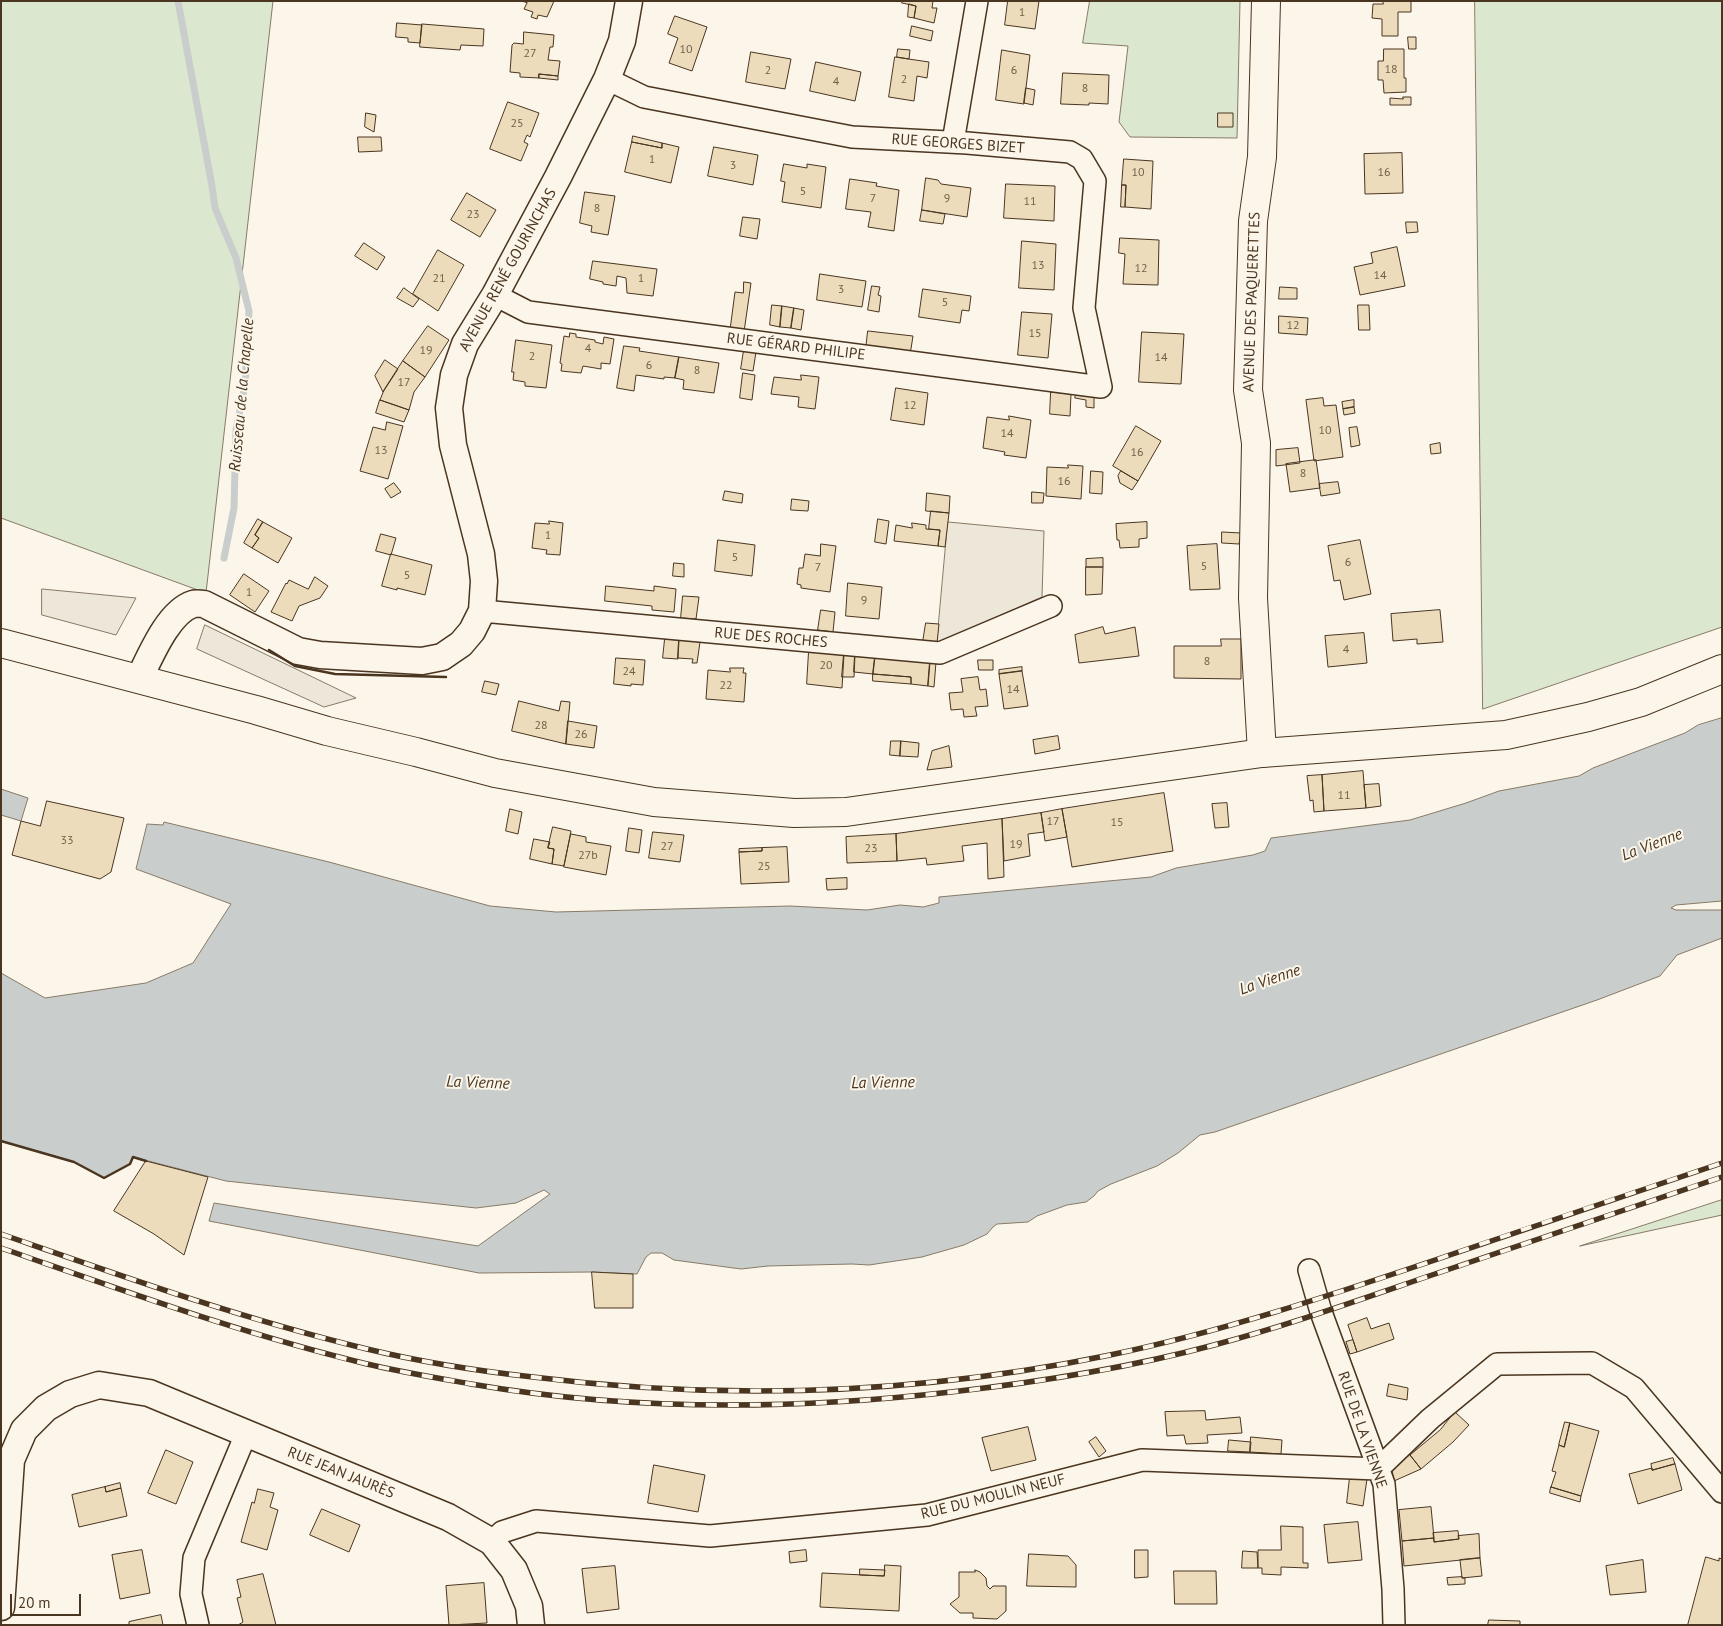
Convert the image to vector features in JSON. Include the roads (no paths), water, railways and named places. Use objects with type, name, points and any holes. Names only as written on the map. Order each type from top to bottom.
[{"type":"main road","name":"AVENUE DES PAQUERETTES","points":[[1262,753],[1253,598],[1256,444],[1248,390],[1253,221],[1262,157],[1266,1]]},
{"type":"main road","points":[[1,643],[256,710],[327,731],[495,773],[654,802],[794,812],[846,812],[862,810],[1262,753],[1506,735],[1588,718],[1641,702],[1722,669]]},
{"type":"street","name":"AVENUE RENÉ GOURINCHAS","points":[[139,679],[164,632],[176,615],[192,604],[204,604],[298,651],[320,655],[422,661],[442,657],[461,644],[472,631],[482,611],[484,581],[481,554],[453,445],[449,408],[454,375],[465,344],[495,295],[558,177],[607,79],[622,40],[629,1]]},
{"type":"street","points":[[954,142],[977,1]]},
{"type":"street","name":"RUE GEORGES BIZET","points":[[607,79],[644,97],[852,137],[954,142],[1070,152],[1082,159],[1095,181],[1084,308],[1101,387]]},
{"type":"street","name":"RUE GÉRARD PHILIPE","points":[[495,295],[528,312],[1101,387]]},
{"type":"street","name":"RUE DES ROCHES","points":[[482,611],[940,653],[1051,606]]},
{"type":"street","name":"RUE DE LA VIENNE","points":[[1309,1270],[1321,1312],[1384,1484],[1393,1589],[1394,1625]]},
{"type":"street","points":[[1378,1469],[1430,1419],[1497,1364],[1592,1363],[1634,1388],[1722,1492]]},
{"type":"street","name":"RUE JEAN JAURÈS","points":[[1,1607],[11,1460],[24,1430],[46,1408],[70,1394],[99,1385],[149,1393],[448,1517],[492,1542],[514,1570],[529,1606],[531,1625]]},
{"type":"street","points":[[198,1625],[191,1594],[194,1558],[246,1434]]},
{"type":"street","name":"RUE DU MOULIN NEUF","points":[[492,1542],[502,1532],[536,1521],[710,1536],[927,1515],[1142,1460],[1378,1469]]},
{"type":"water","name":"La Vienne","points":[[1722,718],[1722,901],[1676,905],[1671,908],[1676,910],[1722,910],[1722,938],[1677,955],[1660,976],[1597,1000],[1215,1132],[1200,1135],[1178,1153],[1157,1166],[1111,1184],[1098,1191],[1086,1202],[1067,1205],[1037,1216],[1028,1222],[997,1224],[987,1234],[964,1245],[922,1257],[869,1265],[768,1266],[741,1269],[674,1260],[662,1253],[651,1253],[646,1257],[637,1274],[592,1272],[479,1273],[209,1221],[214,1203],[478,1246],[550,1194],[544,1190],[516,1203],[476,1208],[226,1181],[133,1157],[130,1164],[104,1178],[74,1162],[1,1141],[1,973],[45,998],[146,983],[193,963],[231,904],[136,869],[147,824],[163,825],[164,822],[329,862],[490,906],[556,912],[790,906],[867,910],[900,905],[923,907],[939,903],[939,897],[1151,877],[1176,868],[1253,855],[1265,851],[1271,838],[1410,820],[1499,791],[1579,776],[1593,768],[1685,733],[1698,725]]},
{"type":"water","points":[[1,789],[28,798],[21,821],[1,815]]},
{"type":"waterway","name":"Ruisseau de la Chapelle","points":[[178,1],[215,208],[236,258],[249,311],[245,386],[236,430],[234,508],[224,558]]},
{"type":"railway","points":[[1,1234],[228,1311],[367,1349],[429,1362],[512,1375],[605,1385],[750,1391],[823,1390],[967,1378],[1039,1368],[1110,1355],[1193,1336],[1355,1287],[1722,1163]]},
{"type":"railway","points":[[1,1248],[137,1295],[274,1339],[367,1364],[419,1375],[530,1393],[650,1403],[711,1405],[831,1402],[891,1398],[1018,1384],[1182,1353],[1241,1338],[1321,1313],[1722,1177]]}]
